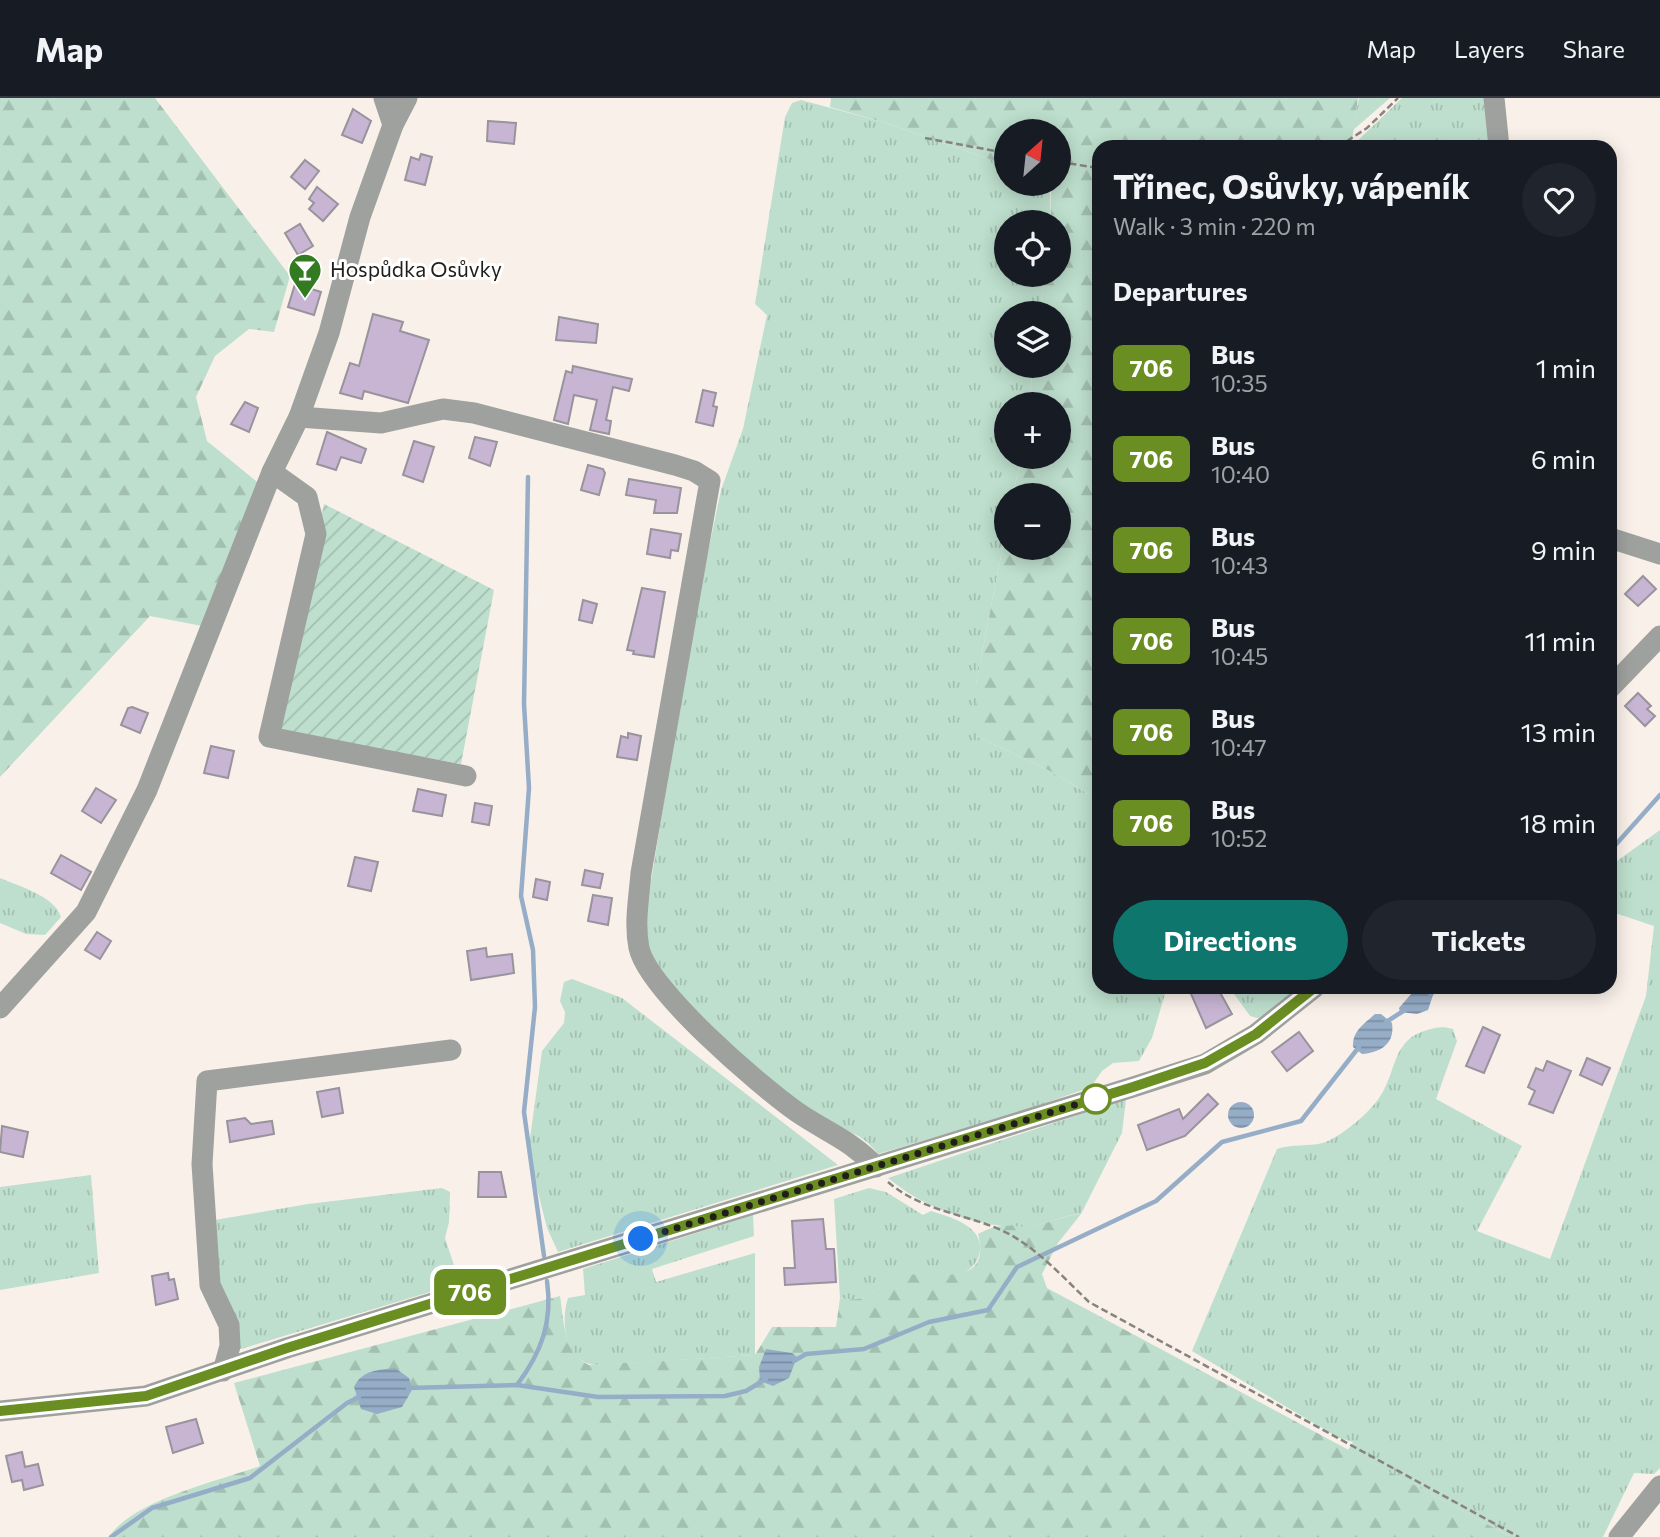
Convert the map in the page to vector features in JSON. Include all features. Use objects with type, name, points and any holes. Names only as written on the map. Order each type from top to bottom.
[{"type":"street","points":[[384,98],[393,125]]},
{"type":"street","points":[[0,1008],[86,912],[146,790],[272,472],[299,417],[329,333],[360,217],[393,125],[407,98]]},
{"type":"street","points":[[1494,98],[1498,140]]},
{"type":"street","points":[[299,417],[381,423],[443,410],[474,413],[675,464],[694,471],[709,481],[641,873],[636,922],[639,950],[652,977],[704,1031],[796,1111],[856,1146],[876,1167]]},
{"type":"street","points":[[272,472],[307,497],[316,534],[269,737],[466,776]]},
{"type":"street","points":[[1617,540],[1660,554]]},
{"type":"street","points":[[1617,681],[1660,636]]},
{"type":"street","points":[[0,1411],[146,1396],[287,1348],[1205,1063],[1256,1034],[1306,994]]},
{"type":"street","points":[[223,1371],[230,1346],[229,1325],[210,1284],[202,1164],[207,1081],[452,1051]]},
{"type":"street","points":[[1619,1537],[1660,1486]]},
{"type":"path","points":[[1349,140],[1367,128],[1398,98]]},
{"type":"path","points":[[925,138],[994,151]]},
{"type":"path","points":[[1071,164],[1092,167]]},
{"type":"path","points":[[876,1167],[892,1185],[927,1208],[1002,1231],[1035,1252],[1089,1302],[1519,1537]]},
{"type":"green space","points":[[0,98],[155,98],[290,276],[274,332],[249,329],[215,356],[196,397],[207,441],[261,485],[202,626],[150,616],[0,777]]},
{"type":"green space","points":[[831,98],[1358,98],[1352,140],[1092,140],[1092,796],[1048,770],[976,736],[976,684],[1000,560],[1071,560],[1071,483],[1016,483],[1018,469],[1071,469],[1071,392],[1030,392],[1032,378],[1071,378],[1071,301],[1041,301],[1043,287],[1071,287],[1071,210],[1051,210],[1051,196],[1071,196],[1071,119],[994,119],[994,161],[883,122],[830,107]]},
{"type":"green space","points":[[1359,98],[1390,98],[1352,131]]},
{"type":"green space","points":[[1402,98],[1489,98],[1493,140],[1358,140]]},
{"type":"green space","points":[[801,100],[883,122],[994,161],[994,196],[1050,196],[1051,210],[994,210],[994,287],[1043,287],[1041,301],[994,301],[994,378],[1032,378],[1030,392],[994,392],[994,469],[1018,469],[1016,483],[994,483],[994,560],[1000,560],[976,684],[976,736],[1048,770],[1092,796],[1092,994],[1165,994],[1152,1038],[1139,1061],[1113,1063],[1102,1071],[1091,1087],[1020,1112],[878,1154],[857,1135],[829,1123],[799,1104],[750,1065],[699,1018],[661,971],[650,950],[647,931],[646,912],[693,624],[721,490],[743,429],[767,315],[755,304],[785,117],[792,103]]},
{"type":"green space","points":[[324,504],[494,590],[461,764],[275,731]]},
{"type":"green space","points":[[1660,830],[1660,1468],[1654,1474],[1634,1473],[1603,1537],[1511,1537],[1348,1450],[1353,1442],[1339,1438],[1192,1351],[1277,1149],[1324,1142],[1350,1127],[1379,1098],[1396,1058],[1407,1041],[1431,1029],[1453,1029],[1457,1041],[1436,1099],[1522,1146],[1477,1231],[1550,1259],[1646,996],[1654,926],[1617,914],[1617,861]]},
{"type":"green space","points":[[0,878],[44,898],[57,910],[61,917],[45,935],[26,934],[0,923]]},
{"type":"green space","points":[[572,979],[622,998],[838,1165],[558,1252],[547,1228],[528,1153],[542,1051],[564,1023],[565,1012],[560,1001],[564,982]]},
{"type":"green space","points":[[1234,994],[1292,994],[1261,1019],[1250,1016]]},
{"type":"green space","points":[[1126,1099],[1122,1133],[1081,1214],[1023,1227],[987,1224],[934,1207],[888,1178]]},
{"type":"green space","points":[[91,1175],[99,1273],[0,1290],[0,1187]]},
{"type":"green space","points":[[442,1188],[450,1192],[449,1222],[445,1238],[460,1283],[241,1349],[237,1347],[221,1297],[209,1221],[308,1204]]},
{"type":"green space","points":[[869,1188],[886,1192],[923,1215],[931,1211],[967,1226],[979,1239],[980,1248],[975,1264],[958,1276],[905,1275],[890,1280],[860,1299],[840,1298],[834,1199]]},
{"type":"green space","points":[[1081,1214],[1058,1243],[1042,1274],[1047,1288],[1511,1537],[109,1537],[137,1512],[156,1502],[260,1466],[234,1383],[560,1296],[569,1344],[580,1360],[589,1365],[755,1355],[772,1327],[836,1327],[840,1298],[868,1296],[884,1283],[899,1276],[955,1274],[967,1271],[976,1264],[980,1252],[978,1234],[987,1230],[1002,1226],[1037,1225]]},
{"type":"green space","points":[[753,1215],[754,1236],[652,1269],[656,1282],[755,1253],[755,1355],[596,1365],[577,1357],[567,1339],[565,1318],[568,1298],[585,1295],[583,1269]]},
{"type":"water","points":[[1411,994],[1433,995],[1428,1010],[1417,1014],[1400,1012],[1399,1008]]},
{"type":"water","points":[[1375,1014],[1381,1014],[1392,1023],[1391,1036],[1381,1049],[1362,1054],[1353,1047],[1354,1037],[1359,1028]]},
{"type":"water","points":[[1241,1102],[1250,1106],[1254,1115],[1250,1124],[1241,1128],[1232,1124],[1228,1115],[1232,1106]]},
{"type":"water","points":[[766,1349],[792,1353],[797,1357],[789,1378],[773,1386],[760,1381],[759,1367]]},
{"type":"water","points":[[395,1368],[409,1378],[412,1390],[402,1407],[377,1414],[361,1409],[354,1387],[357,1381],[371,1372]]},
{"type":"building","points":[[353,109],[371,121],[362,143],[342,135]]},
{"type":"building","points":[[488,121],[516,123],[514,144],[487,141]]},
{"type":"building","points":[[421,154],[432,157],[425,185],[405,180],[411,157],[419,160]]},
{"type":"building","points":[[305,160],[319,171],[305,189],[291,177]]},
{"type":"building","points":[[317,187],[338,204],[323,221],[309,209],[314,203],[309,199]]},
{"type":"building","points":[[300,224],[313,246],[298,255],[285,233]]},
{"type":"building","name":"Hospůdka Osůvky","points":[[295,284],[321,292],[314,315],[288,307]]},
{"type":"building","points":[[373,314],[403,322],[400,331],[429,340],[408,403],[364,391],[362,399],[340,393],[350,363],[359,366]]},
{"type":"building","points":[[559,317],[598,324],[596,343],[556,340]]},
{"type":"building","points":[[573,366],[632,379],[629,391],[613,387],[606,420],[611,421],[609,434],[590,430],[597,400],[574,395],[568,424],[554,420],[566,371],[572,373]]},
{"type":"building","points":[[703,390],[716,393],[713,406],[717,407],[713,426],[696,422]]},
{"type":"building","points":[[245,402],[258,408],[249,432],[231,424]]},
{"type":"building","points":[[327,432],[366,449],[361,463],[341,457],[336,470],[317,464]]},
{"type":"building","points":[[475,437],[497,442],[490,466],[469,458]]},
{"type":"building","points":[[414,441],[434,447],[423,482],[403,475]]},
{"type":"building","points":[[588,465],[603,469],[605,473],[599,495],[581,490]]},
{"type":"building","points":[[629,479],[681,488],[677,513],[654,513],[656,500],[626,495]]},
{"type":"building","points":[[651,529],[681,534],[678,551],[671,550],[670,558],[647,554]]},
{"type":"building","points":[[1643,576],[1656,589],[1638,606],[1625,594]]},
{"type":"building","points":[[642,588],[665,592],[654,657],[633,654],[634,651],[627,650]]},
{"type":"building","points":[[583,600],[597,604],[592,623],[579,620]]},
{"type":"building","points":[[1638,693],[1651,706],[1647,709],[1655,716],[1645,726],[1625,706]]},
{"type":"building","points":[[128,708],[148,713],[140,733],[121,725]]},
{"type":"building","points":[[628,733],[641,736],[637,760],[617,757],[621,736],[628,738]]},
{"type":"building","points":[[211,746],[234,751],[228,778],[204,773]]},
{"type":"building","points":[[96,788],[116,800],[101,823],[82,811]]},
{"type":"building","points":[[418,789],[446,795],[442,816],[413,811]]},
{"type":"building","points":[[475,803],[492,806],[489,825],[472,822]]},
{"type":"building","points":[[61,855],[91,872],[81,890],[51,873]]},
{"type":"building","points":[[355,857],[378,862],[371,891],[348,886]]},
{"type":"building","points":[[585,870],[603,874],[600,888],[582,885]]},
{"type":"building","points":[[536,879],[550,882],[547,900],[533,897]]},
{"type":"building","points":[[593,895],[612,898],[608,925],[588,921]]},
{"type":"building","points":[[97,932],[111,941],[100,959],[85,950]]},
{"type":"building","points":[[486,948],[487,957],[512,954],[514,973],[471,980],[467,951]]},
{"type":"building","points":[[1191,994],[1221,994],[1232,1014],[1206,1028]]},
{"type":"building","points":[[1483,1027],[1500,1035],[1484,1073],[1466,1066]]},
{"type":"building","points":[[1299,1032],[1313,1051],[1287,1071],[1272,1052]]},
{"type":"building","points":[[1587,1058],[1610,1068],[1602,1085],[1580,1075]]},
{"type":"building","points":[[1547,1061],[1571,1071],[1553,1113],[1529,1104],[1535,1091],[1528,1087],[1536,1068],[1543,1071]]},
{"type":"building","points":[[339,1088],[343,1113],[322,1117],[317,1092]]},
{"type":"building","points":[[1208,1094],[1218,1104],[1185,1136],[1147,1150],[1138,1125],[1179,1109],[1183,1119]]},
{"type":"building","points":[[245,1118],[251,1124],[272,1121],[274,1134],[230,1142],[227,1121]]},
{"type":"building","points":[[2,1126],[28,1132],[23,1157],[0,1152]]},
{"type":"building","points":[[479,1172],[501,1172],[506,1197],[478,1197]]},
{"type":"building","points":[[823,1219],[826,1249],[834,1249],[836,1282],[785,1285],[784,1268],[795,1268],[792,1221]]},
{"type":"building","points":[[168,1273],[169,1280],[174,1279],[178,1299],[156,1305],[152,1276]]},
{"type":"building","points":[[196,1419],[203,1443],[173,1453],[166,1427]]},
{"type":"building","points":[[22,1452],[25,1467],[38,1464],[43,1485],[24,1490],[22,1480],[12,1482],[6,1456]]},
{"type":"waterway","points":[[528,477],[524,704],[529,788],[521,896],[533,950],[535,1007],[524,1112],[544,1256]]},
{"type":"waterway","points":[[1617,843],[1660,795]]},
{"type":"waterway","points":[[1386,1022],[1405,1010]]},
{"type":"waterway","points":[[794,1361],[806,1354],[864,1349],[929,1322],[988,1310],[1017,1267],[1156,1201],[1222,1142],[1301,1121],[1359,1047]]},
{"type":"waterway","points":[[517,1385],[533,1361],[543,1336],[548,1310],[547,1281]]},
{"type":"waterway","points":[[408,1388],[517,1385],[598,1397],[725,1396],[746,1391],[766,1379]]},
{"type":"waterway","points":[[111,1537],[152,1508],[250,1478],[347,1403],[359,1397]]},
{"type":"bus line","name":"706","points":[[0,1411],[146,1396],[287,1348],[1133,1087],[1205,1063],[1256,1034],[1308,994]]},
{"type":"place","name":"Hospůdka Osůvky","points":[[305,300]]},
{"type":"route","points":[[641,1239],[1107,1095],[1096,1099]]}]
